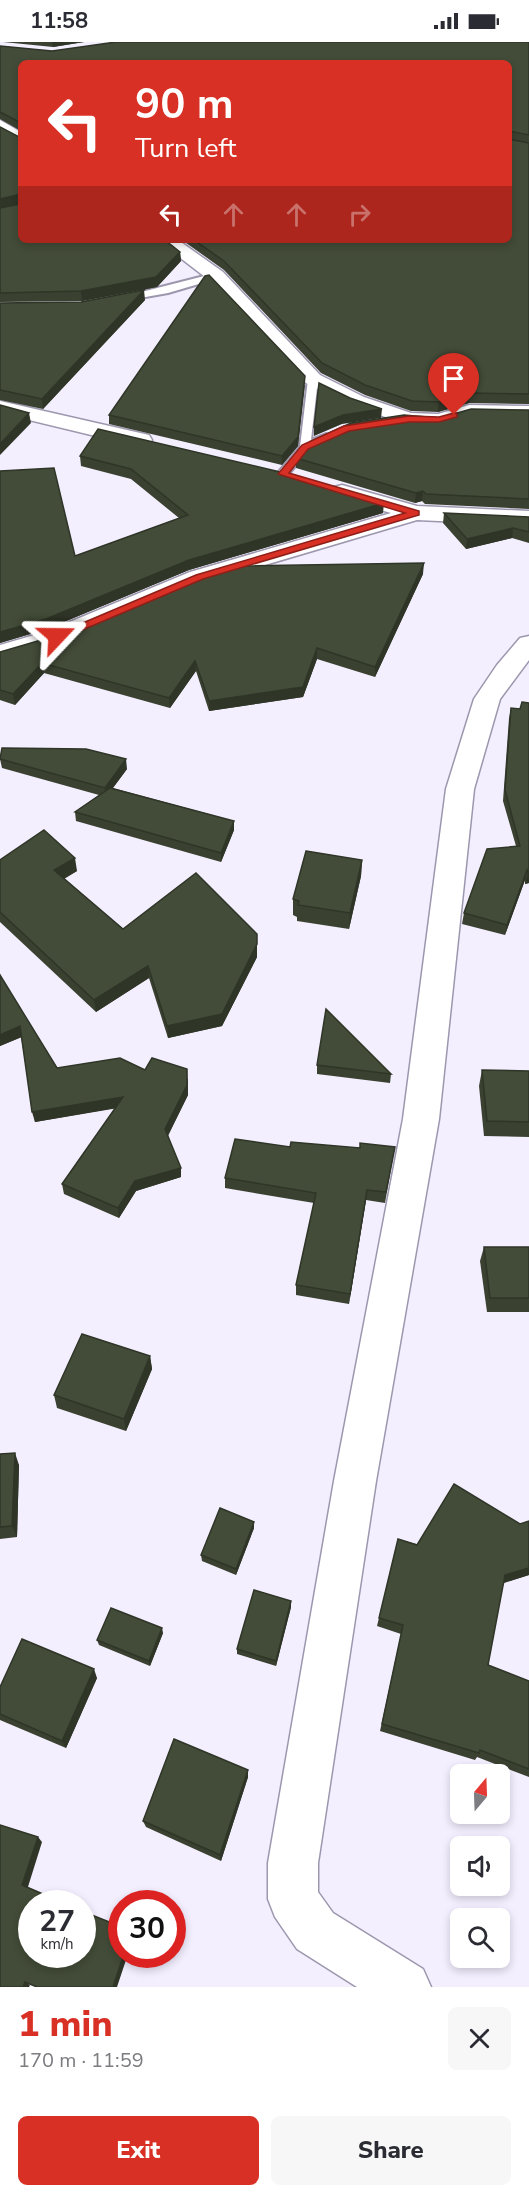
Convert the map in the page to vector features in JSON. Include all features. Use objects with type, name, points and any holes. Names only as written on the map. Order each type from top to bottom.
[{"type":"street","points":[[0,125],[18,137]]},
{"type":"street","points":[[170,243],[216,276],[313,379],[398,421],[439,420],[469,411],[529,412]]},
{"type":"street","points":[[0,407],[167,446]]},
{"type":"street","points":[[260,468],[305,481]]},
{"type":"street","points":[[327,487],[416,513],[529,518]]},
{"type":"street","points":[[0,653],[57,636],[199,577],[416,513]]},
{"type":"street","points":[[405,1987],[315,1931],[293,1899],[293,1863],[355,1481],[421,1119],[460,789],[487,699],[506,671],[529,644]]},
{"type":"lane","points":[[115,300],[168,290],[216,276]]},
{"type":"lane","points":[[305,447],[313,379]]},
{"type":"lane","points":[[283,474],[305,447],[337,433]]},
{"type":"building","points":[[116,42],[529,42],[529,135],[512,132],[512,60],[18,60],[18,121],[0,112],[0,46],[52,51]]},
{"type":"building","points":[[0,127],[18,136],[18,195],[0,199]]},
{"type":"building","points":[[512,140],[529,143],[529,394],[470,393],[439,402],[412,401],[365,385],[322,363],[224,261],[198,243],[512,243]]},
{"type":"building","points":[[18,204],[18,243],[169,243],[180,252],[156,277],[81,291],[0,293],[0,208]]},
{"type":"building","points":[[209,275],[305,376],[298,437],[282,456],[109,415],[205,276]]},
{"type":"building","points":[[144,290],[42,399],[0,390],[0,303],[81,302]]},
{"type":"building","points":[[319,383],[350,398],[382,409],[343,415],[314,427]]},
{"type":"building","points":[[0,405],[29,413],[0,444]]},
{"type":"building","points":[[471,409],[529,410],[529,499],[426,494],[423,491],[416,493],[296,458],[311,441],[351,423],[404,415],[440,418]]},
{"type":"building","points":[[98,429],[276,471],[384,503],[189,560],[46,619],[0,632],[0,471],[54,468],[75,556],[188,515],[131,469],[80,456]]},
{"type":"building","points":[[444,513],[529,517],[529,532],[513,528],[467,539]]},
{"type":"building","points":[[424,563],[375,667],[317,648],[303,687],[209,701],[195,661],[169,698],[42,663],[13,694],[0,690],[0,652],[65,633],[208,574],[234,566]]},
{"type":"building","points":[[522,702],[529,703],[529,873],[527,870],[507,925],[464,913],[487,849],[520,846],[505,790],[511,708],[520,709]]},
{"type":"building","points":[[2,748],[86,749],[126,759],[105,788],[0,759]]},
{"type":"building","points":[[110,788],[234,821],[221,853],[75,812]]},
{"type":"building","points":[[44,830],[75,858],[54,870],[123,929],[196,873],[257,934],[257,944],[222,1014],[167,1026],[148,966],[94,1000],[0,912],[0,860]]},
{"type":"building","points":[[306,851],[362,860],[350,913],[298,905],[299,901],[293,899]]},
{"type":"building","points":[[0,975],[57,1068],[120,1058],[145,1070],[152,1058],[187,1069],[187,1085],[165,1129],[181,1168],[135,1181],[118,1208],[62,1184],[123,1097],[32,1112],[20,1026],[0,1035]]},
{"type":"building","points":[[326,1009],[391,1074],[317,1065]]},
{"type":"building","points":[[482,1070],[529,1071],[529,1122],[487,1121]]},
{"type":"building","points":[[235,1139],[290,1147],[291,1142],[360,1148],[360,1143],[395,1147],[386,1192],[367,1190],[350,1294],[296,1285],[316,1193],[225,1178]]},
{"type":"building","points":[[484,1247],[529,1247],[529,1298],[490,1298]]},
{"type":"building","points":[[82,1334],[150,1356],[124,1419],[54,1395]]},
{"type":"building","points":[[15,1453],[12,1526],[0,1527],[0,1454]]},
{"type":"building","points":[[454,1484],[520,1524],[529,1521],[529,1568],[505,1575],[488,1665],[529,1681],[529,1769],[480,1750],[479,1753],[382,1724],[403,1625],[379,1618],[398,1539],[417,1545]]},
{"type":"building","points":[[220,1508],[254,1522],[236,1569],[201,1555]]},
{"type":"building","points":[[254,1590],[291,1601],[276,1661],[237,1649]]},
{"type":"building","points":[[111,1608],[162,1628],[149,1661],[97,1640]]},
{"type":"building","points":[[22,1639],[94,1669],[62,1741],[0,1714],[0,1687]]},
{"type":"building","points":[[174,1739],[248,1770],[220,1855],[143,1821]]},
{"type":"building","points":[[0,1825],[38,1837],[22,1885],[34,1890],[18,1890],[18,1968],[96,1968],[96,1917],[108,1921],[108,1968],[119,1968],[113,1987],[37,1987],[25,1982],[23,1987],[0,1987]]},
{"type":"route","points":[[57,636],[199,577],[416,513],[283,474],[305,447],[347,428],[409,419],[439,420],[454,415]]}]
